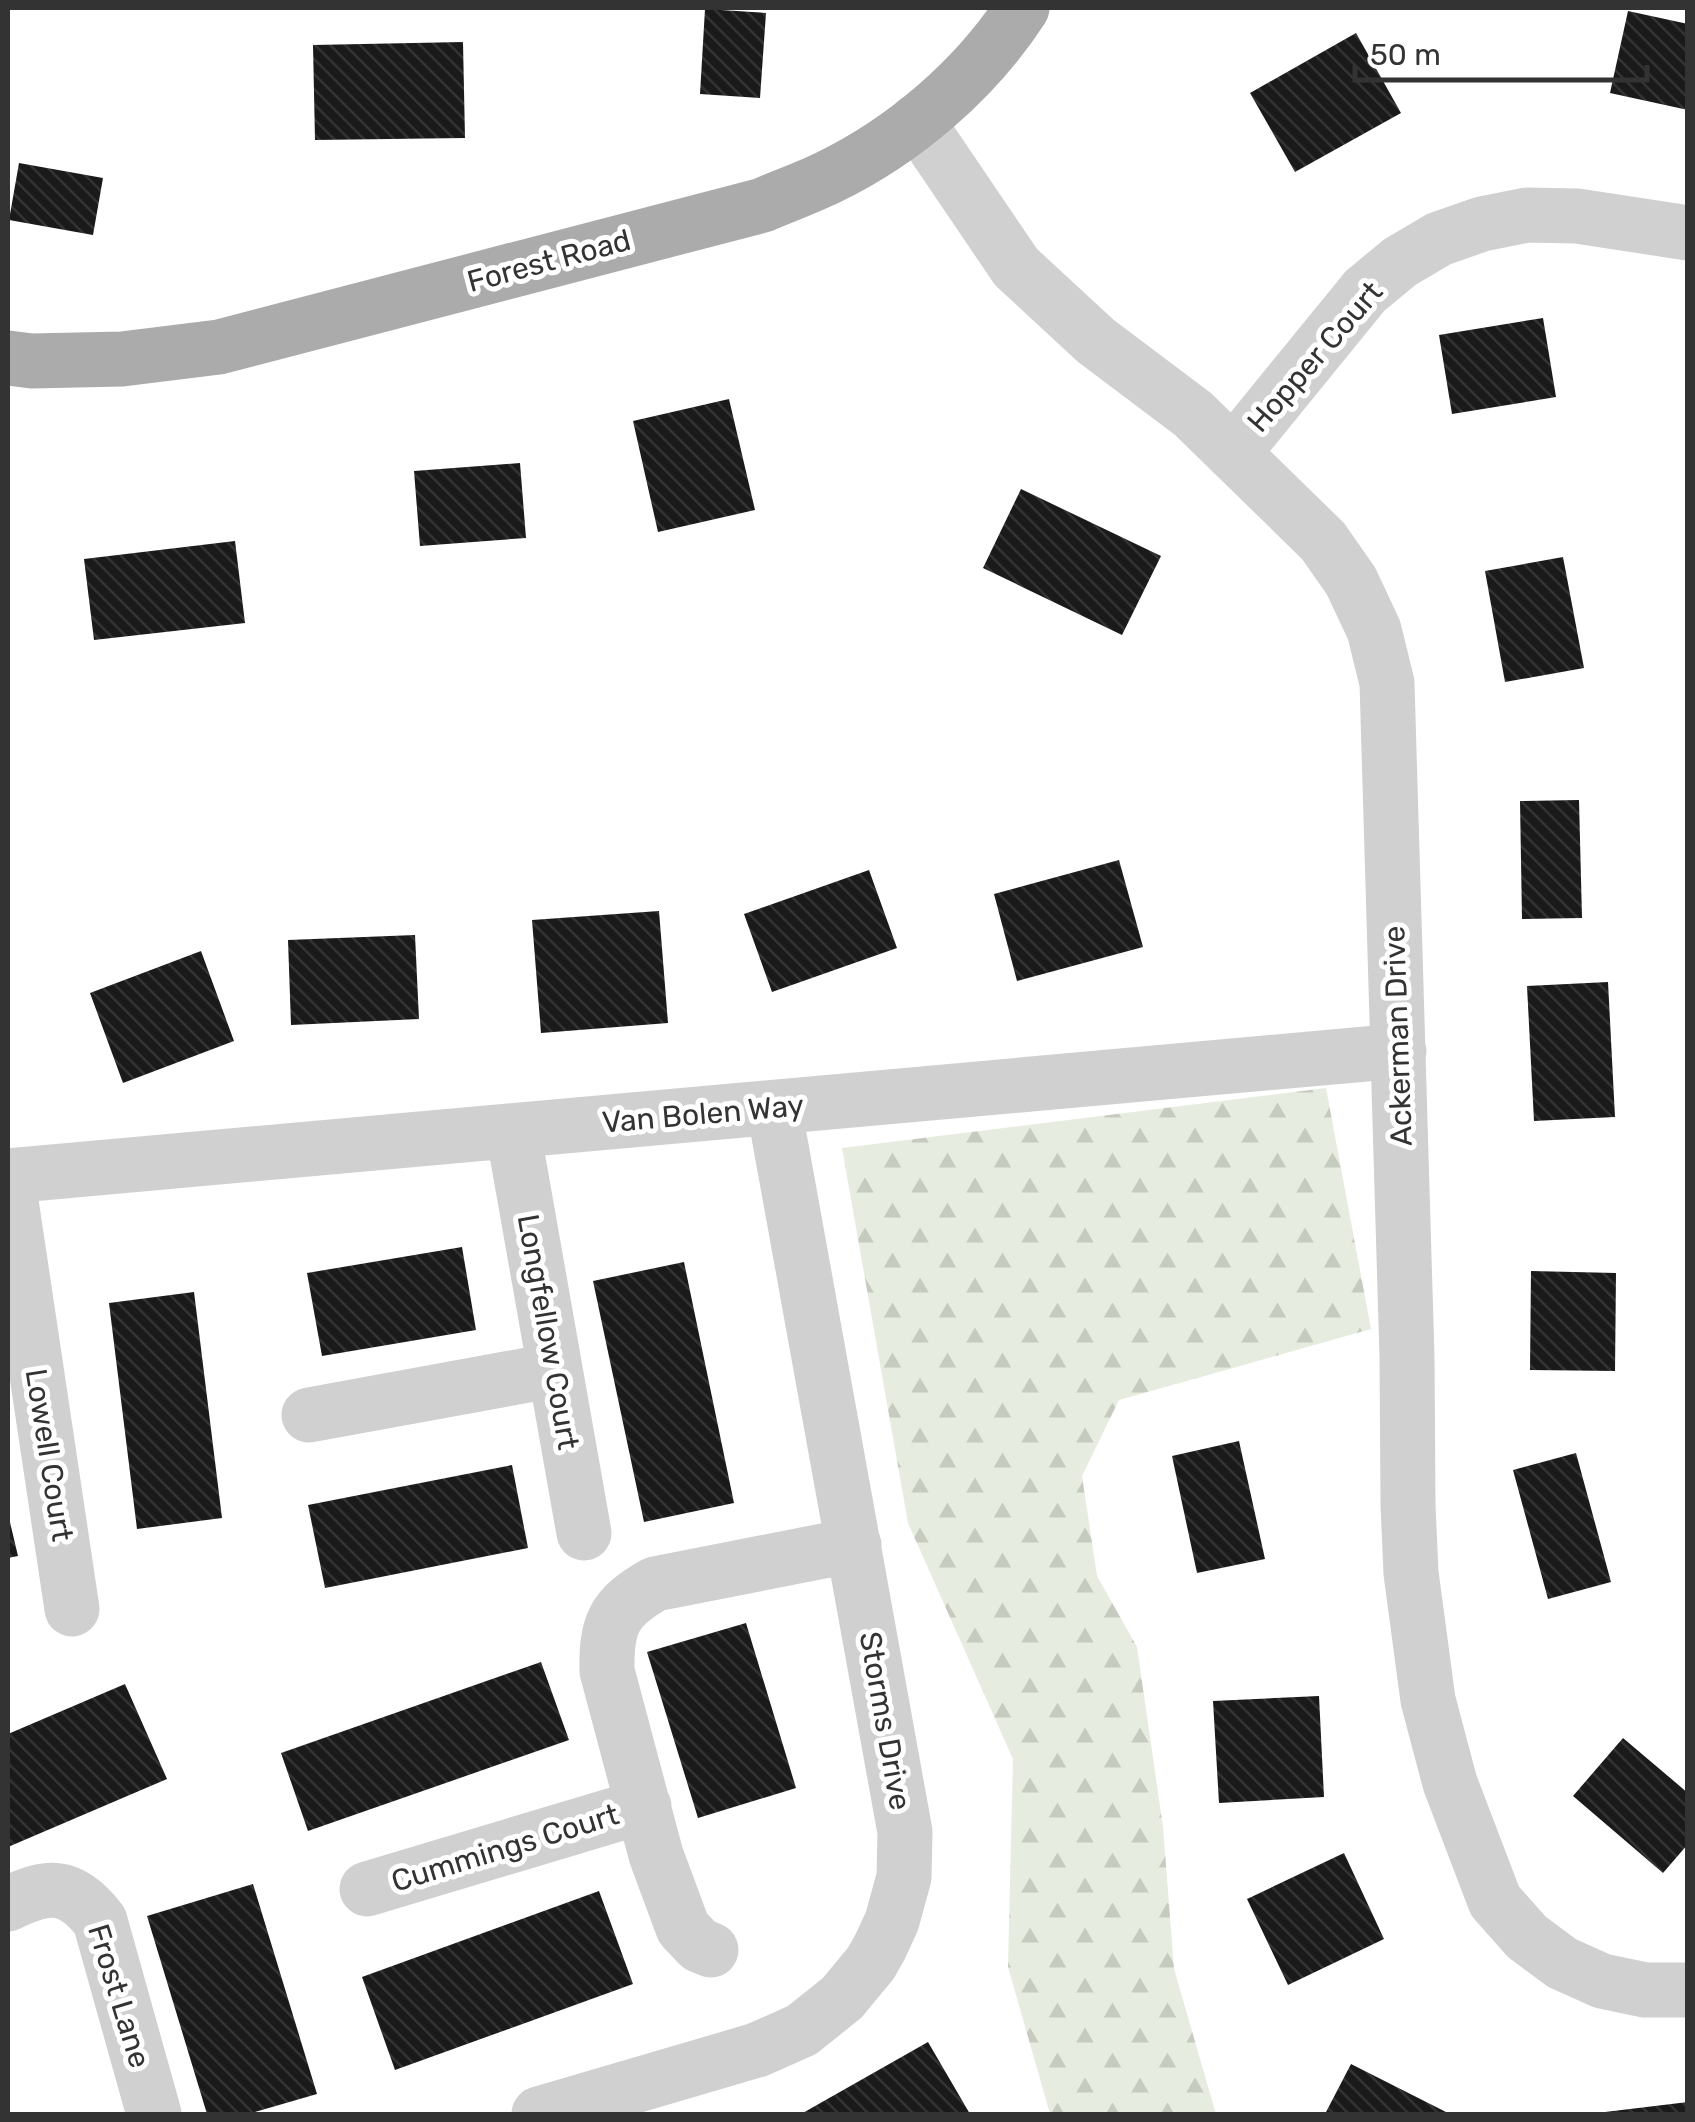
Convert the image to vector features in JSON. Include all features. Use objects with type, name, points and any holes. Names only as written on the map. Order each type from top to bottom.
[{"type":"main road","name":"Forest Road","points":[[8,358],[122,359],[219,347],[763,205],[830,177],[899,136],[967,77],[1022,8]]},
{"type":"street","name":"Ackerman Drive","points":[[917,122],[1016,266],[1096,341],[1192,414],[1323,541],[1352,581],[1374,630],[1387,683],[1411,1573],[1428,1700],[1450,1782],[1495,1901],[1527,1937],[1562,1963],[1602,1981],[1645,1990],[1688,1990]]},
{"type":"street","name":"Hopper Court","points":[[1233,452],[1365,291],[1400,262],[1439,239],[1482,224],[1527,216],[1577,216],[1688,233]]},
{"type":"street","name":"Van Bolen Way","points":[[8,1179],[1398,1051]]},
{"type":"street","name":"Storms Drive","points":[[538,2114],[757,2050],[802,2030],[842,1998],[871,1963],[892,1920],[904,1877],[905,1832],[774,1108]]},
{"type":"street","name":"Longfellow Court","points":[[513,1131],[584,1532]]},
{"type":"street","name":"Lowell Court","points":[[8,1179],[72,1609]]},
{"type":"street","points":[[310,1414],[555,1370]]},
{"type":"street","name":"Cummings Court","points":[[711,1950],[699,1945],[683,1928],[656,1855],[607,1670],[606,1641],[616,1616],[634,1596],[655,1584],[854,1546]]},
{"type":"street","name":"Cummings Court","points":[[367,1890],[644,1806]]},
{"type":"street","name":"Frost Lane","points":[[8,1904],[42,1890],[66,1892],[87,1904],[100,1920],[154,2114]]},
{"type":"green space","points":[[1326,1088],[1371,1329],[1119,1400],[1082,1476],[1097,1576],[1137,1647],[1163,1827],[1174,1969],[1216,2114],[1050,2114],[1008,1967],[1013,1759],[908,1523],[842,1148]]},
{"type":"building","points":[[705,9],[766,13],[760,98],[700,94]]},
{"type":"building","points":[[1628,11],[1688,24],[1688,110],[1610,93]]},
{"type":"building","points":[[1356,33],[1401,113],[1295,172],[1250,93]]},
{"type":"building","points":[[463,42],[465,138],[315,140],[313,45]]},
{"type":"building","points":[[19,163],[103,178],[93,235],[9,220]]},
{"type":"building","points":[[1543,318],[1556,397],[1452,414],[1439,335]]},
{"type":"building","points":[[729,399],[755,510],[658,532],[633,421]]},
{"type":"building","points":[[520,463],[526,538],[420,546],[414,471]]},
{"type":"building","points":[[1021,489],[1161,556],[1122,635],[983,568]]},
{"type":"building","points":[[235,541],[245,623],[94,640],[84,559]]},
{"type":"building","points":[[1563,557],[1584,668],[1505,682],[1485,571]]},
{"type":"building","points":[[1579,800],[1582,918],[1522,919],[1520,801]]},
{"type":"building","points":[[1119,860],[1143,947],[1017,981],[994,894]]},
{"type":"building","points":[[869,870],[897,948],[772,992],[744,914]]},
{"type":"building","points":[[659,911],[668,1023],[541,1033],[532,920]]},
{"type":"building","points":[[415,935],[419,1019],[291,1025],[288,940]]},
{"type":"building","points":[[201,951],[234,1041],[123,1083],[90,993]]},
{"type":"building","points":[[1608,982],[1615,1117],[1534,1121],[1527,986]]},
{"type":"building","points":[[462,1247],[476,1330],[322,1356],[307,1273]]},
{"type":"building","points":[[684,1262],[734,1503],[644,1522],[593,1281]]},
{"type":"building","points":[[1531,1271],[1616,1273],[1615,1371],[1530,1370]]},
{"type":"building","points":[[194,1292],[222,1518],[137,1529],[109,1303]]},
{"type":"building","points":[[1239,1441],[1265,1559],[1197,1573],[1172,1456]]},
{"type":"building","points":[[1576,1453],[1611,1582],[1548,1599],[1513,1470]]},
{"type":"building","points":[[512,1465],[528,1548],[325,1588],[308,1505]]},
{"type":"building","points":[[8,1519],[18,1556],[8,1558]]},
{"type":"building","points":[[746,1623],[796,1788],[698,1818],[647,1652]]},
{"type":"building","points":[[541,1662],[569,1740],[308,1831],[281,1753]]},
{"type":"building","points":[[125,1684],[167,1779],[8,1847],[8,1734]]},
{"type":"building","points":[[1319,1696],[1324,1797],[1219,1803],[1213,1701]]},
{"type":"building","points":[[1623,1738],[1688,1793],[1688,1844],[1663,1873],[1573,1796]]},
{"type":"building","points":[[1344,1853],[1384,1939],[1288,1985],[1247,1899]]},
{"type":"building","points":[[253,1884],[317,2094],[248,2114],[207,2114],[147,1916]]},
{"type":"building","points":[[599,1891],[633,1984],[395,2070],[362,1977]]},
{"type":"building","points":[[928,2042],[970,2114],[801,2114]]},
{"type":"building","points":[[1351,2064],[1446,2112],[1325,2114]]},
{"type":"building","points":[[1688,2102],[1688,2114],[1605,2114],[1605,2112]]}]
